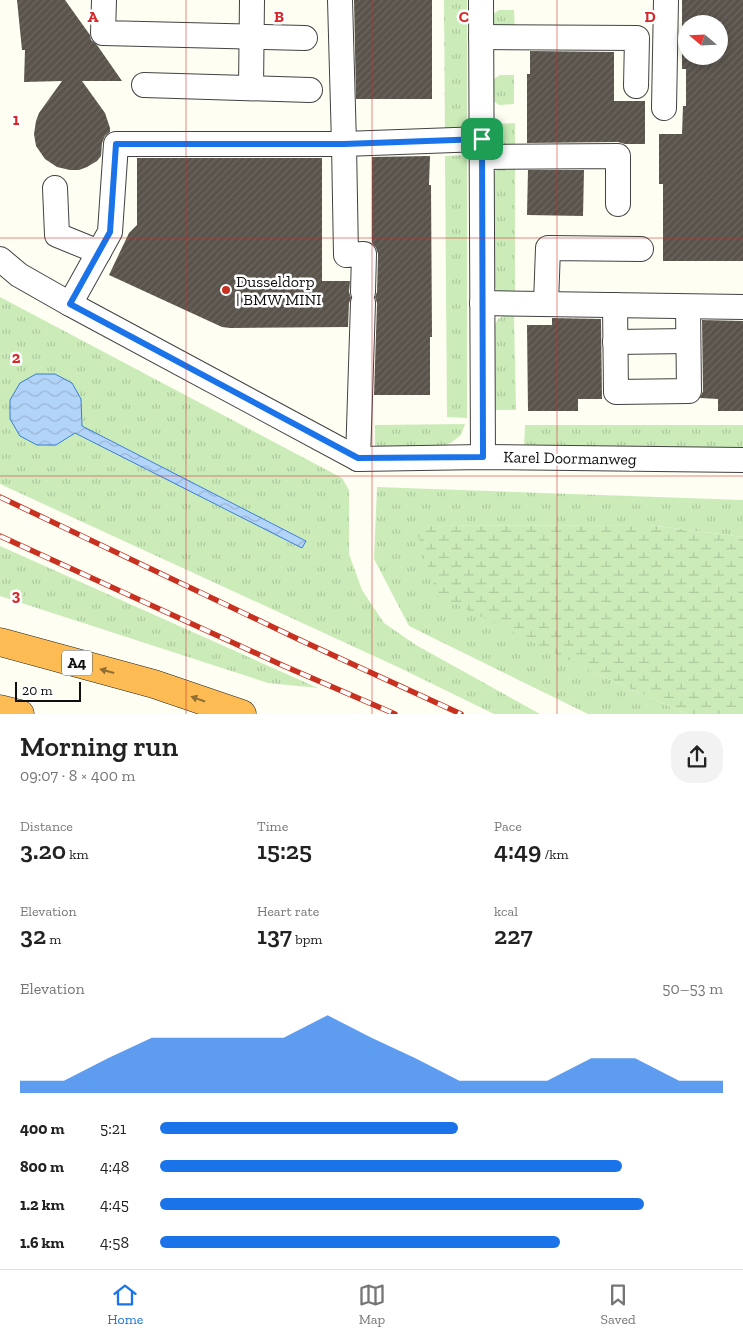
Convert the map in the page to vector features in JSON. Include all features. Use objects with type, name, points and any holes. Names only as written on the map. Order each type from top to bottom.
[{"type":"highway","name":"A4","points":[[0,642],[154,684],[242,714]]},
{"type":"highway","points":[[0,709],[20,714]]},
{"type":"street","points":[[104,0],[103,33],[305,38]]},
{"type":"street","points":[[251,88],[252,0]]},
{"type":"street","points":[[340,0],[346,255],[364,254],[358,458]]},
{"type":"street","points":[[481,0],[483,457]]},
{"type":"street","points":[[664,108],[666,0]]},
{"type":"street","points":[[481,37],[637,38],[636,86]]},
{"type":"street","points":[[144,85],[310,90]]},
{"type":"street","points":[[70,304],[110,232],[116,144],[344,144],[482,148],[618,156],[618,204]]},
{"type":"street","points":[[55,188],[57,234],[99,252]]},
{"type":"street","points":[[546,304],[548,248],[641,249]]},
{"type":"street","name":"Karel Doormanweg","points":[[0,259],[19,275],[70,304],[358,458],[483,457],[743,460]]},
{"type":"street","points":[[482,303],[743,308]]},
{"type":"street","points":[[615,306],[616,392],[689,392],[688,307]]},
{"type":"street","points":[[615,342],[688,341]]},
{"type":"green space","points":[[444,0],[467,0],[467,125],[465,130],[445,135]]},
{"type":"green space","points":[[499,10],[514,10],[515,31],[493,26],[492,15]]},
{"type":"green space","points":[[500,75],[514,75],[514,104],[499,105],[492,100],[492,80]]},
{"type":"green space","points":[[515,123],[515,144],[500,144],[493,139],[492,129],[499,124]]},
{"type":"green space","points":[[467,155],[467,418],[447,417],[445,156]]},
{"type":"green space","points":[[515,166],[515,297],[500,294],[491,281],[491,176],[499,168]]},
{"type":"green space","points":[[0,297],[342,478],[349,490],[349,554],[362,590],[384,623],[416,645],[540,714],[494,714],[400,668],[0,484]],"holes":[[[81,399],[82,426],[305,540],[302,548],[75,433],[56,445],[37,445]]]},
{"type":"green space","points":[[506,314],[514,315],[516,410],[491,410],[492,330],[498,319]]},
{"type":"green space","points":[[465,424],[461,435],[441,448],[375,448],[375,425]]},
{"type":"green space","points":[[525,425],[743,425],[743,450],[524,447]]},
{"type":"green space","points":[[377,487],[743,500],[743,537],[649,525],[415,526],[593,672],[687,714],[588,714],[409,626],[374,559]]},
{"type":"green space","points":[[649,525],[743,537],[743,714],[687,714],[593,672],[437,595],[415,526]]},
{"type":"green space","points":[[0,546],[318,688],[268,683],[0,596]]},
{"type":"water","points":[[36,374],[55,374],[72,383],[81,399],[82,426],[306,541],[302,548],[75,433],[56,445],[37,445],[20,436],[10,419],[10,400],[20,383]]},
{"type":"building","points":[[17,0],[65,0],[90,35],[91,40],[97,45],[122,81],[82,81],[105,113],[110,128],[110,132],[105,136],[102,143],[101,156],[87,167],[79,170],[70,170],[57,167],[45,159],[36,146],[34,134],[39,113],[62,81],[24,82],[25,50],[22,50]]},
{"type":"building","points":[[354,0],[432,0],[432,99],[356,99]]},
{"type":"building","points":[[682,0],[743,0],[743,261],[663,261],[663,184],[659,184],[659,134],[682,134],[683,106],[686,106],[686,69],[682,69],[682,65],[728,65],[728,15],[682,15]]},
{"type":"building","points":[[530,51],[614,52],[614,101],[645,101],[645,144],[618,142],[527,143],[527,74],[530,74]]},
{"type":"building","points":[[430,156],[432,337],[430,337],[430,395],[374,395],[377,303],[375,297],[377,292],[378,254],[372,243],[372,157]]},
{"type":"building","points":[[137,158],[322,158],[322,281],[350,281],[349,292],[351,298],[348,327],[222,327],[109,275],[129,233],[137,225]]},
{"type":"building","points":[[528,170],[584,170],[583,216],[527,215]]},
{"type":"building","points":[[552,318],[601,319],[602,399],[578,399],[578,411],[528,411],[527,325],[552,325]]},
{"type":"building","points":[[702,320],[743,321],[743,411],[718,411],[718,399],[700,398],[703,391]]},
{"type":"railway","points":[[0,497],[300,640],[461,714]]},
{"type":"railway","points":[[0,536],[284,666],[395,714]]},
{"type":"place","name":"Dusseldorp | BMW MINI","points":[[226,290]]},
{"type":"route","points":[[482,139],[483,457],[358,458],[70,304],[110,232],[116,144],[344,144],[482,139]]}]
